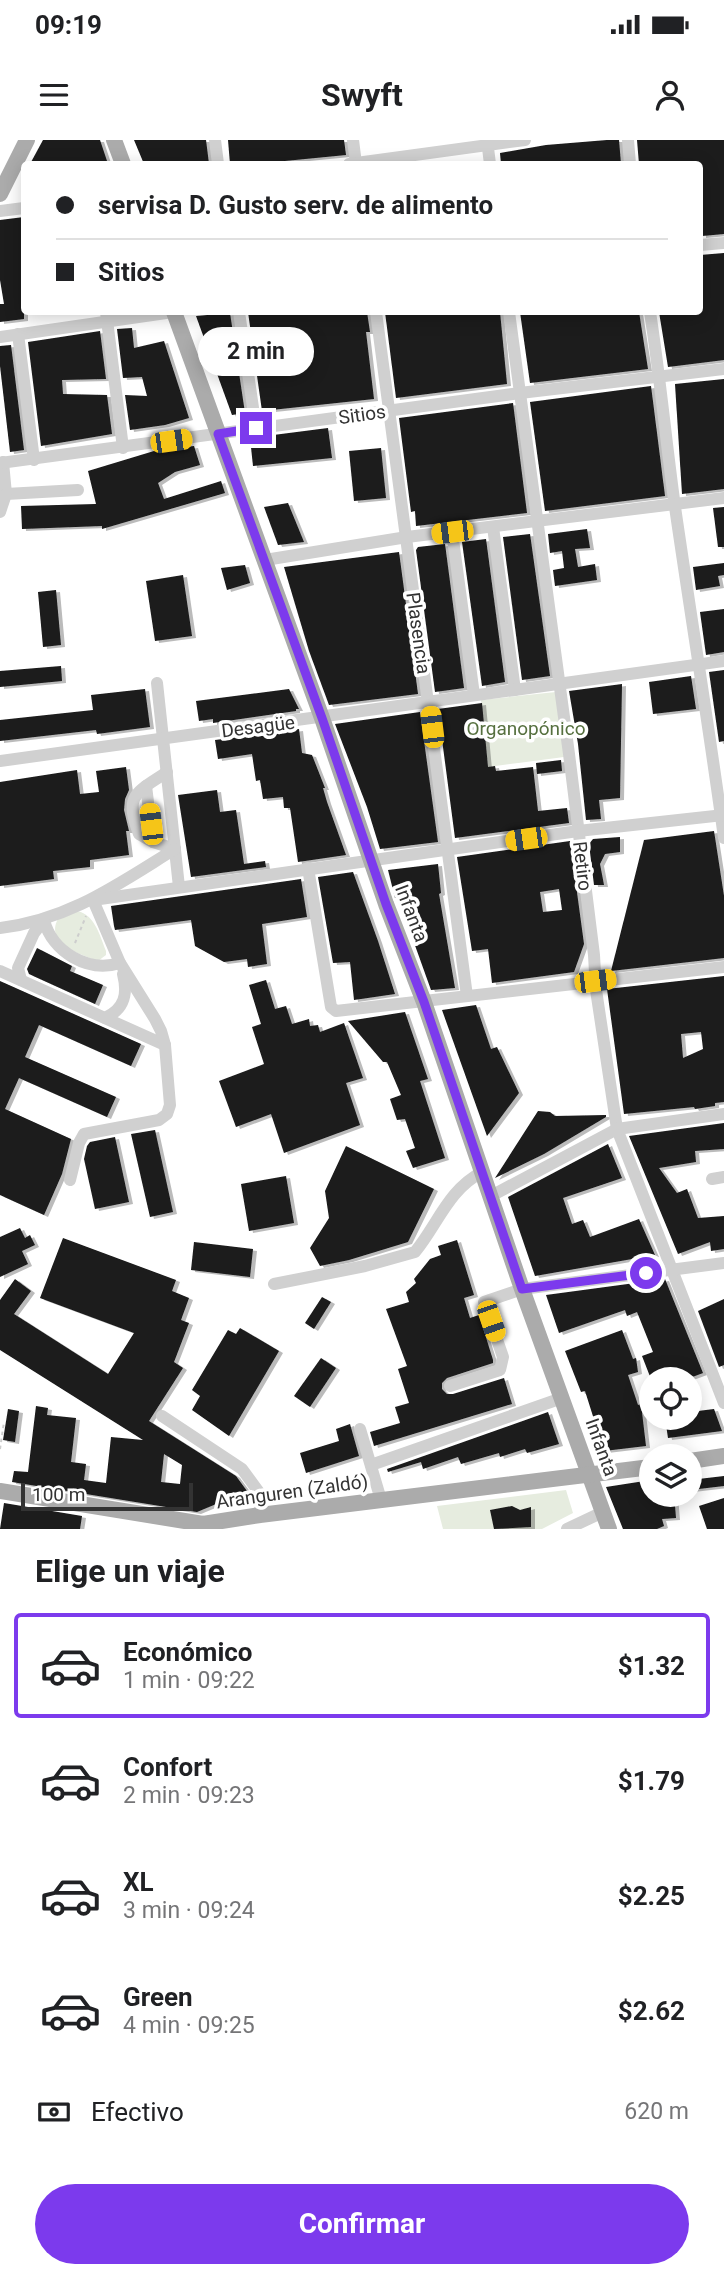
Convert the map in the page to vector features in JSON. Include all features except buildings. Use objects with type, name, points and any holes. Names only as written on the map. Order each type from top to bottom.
[{"type":"main road","points":[[0,194],[27,140]]},
{"type":"main road","points":[[114,140],[122,161]]},
{"type":"main road","name":"Infanta","points":[[175,315],[424,1002],[522,1289],[609,1529]]},
{"type":"main road","points":[[702,1459],[724,1456]]},
{"type":"main road","name":"Aranguren (Zaldó)","points":[[0,1491],[203,1524],[639,1468]]},
{"type":"street","points":[[215,140],[218,161]]},
{"type":"street","points":[[353,140],[356,161]]},
{"type":"street","points":[[374,161],[487,142],[525,140]]},
{"type":"street","points":[[628,140],[630,161]]},
{"type":"street","points":[[487,142],[490,161]]},
{"type":"street","points":[[0,211],[21,208]]},
{"type":"street","points":[[703,245],[724,243]]},
{"type":"street","points":[[0,337],[107,317],[134,315]]},
{"type":"street","points":[[239,315],[256,428]]},
{"type":"street","name":"Plasencia","points":[[376,315],[467,996]]},
{"type":"street","name":"Retiro","points":[[509,315],[594,955],[595,981],[617,1129],[724,1403]]},
{"type":"street","points":[[650,315],[675,505],[724,838]]},
{"type":"street","points":[[107,317],[123,448]]},
{"type":"street","points":[[18,334],[34,460]]},
{"type":"street","name":"Sitios","points":[[2,463],[520,393],[724,369]]},
{"type":"street","points":[[0,512],[6,494],[2,463]]},
{"type":"street","points":[[6,494],[78,490]]},
{"type":"street","points":[[265,560],[407,537],[724,498]]},
{"type":"street","points":[[493,527],[515,690]]},
{"type":"street","points":[[452,532],[474,695]]},
{"type":"street","name":"Desagüe","points":[[0,761],[724,661]]},
{"type":"street","points":[[158,683],[179,887]]},
{"type":"street","points":[[167,772],[135,795],[133,802],[139,834],[175,849]]},
{"type":"street","points":[[93,900],[578,831],[722,815]]},
{"type":"street","points":[[0,928],[44,920],[93,900],[175,849]]},
{"type":"street","points":[[308,869],[333,1010],[724,967]]},
{"type":"street","points":[[70,1180],[79,1143],[84,1134],[159,1120],[167,1114],[170,1100],[164,1045],[155,1019],[120,964],[93,900]]},
{"type":"street","points":[[44,920],[50,939],[59,950],[98,967],[120,964]]},
{"type":"street","points":[[21,980],[18,968],[34,933],[44,920]]},
{"type":"street","points":[[105,1018],[118,1010],[124,999],[126,990],[120,964]]},
{"type":"street","points":[[0,971],[164,1045]]},
{"type":"street","points":[[491,1196],[617,1129],[724,1114]]},
{"type":"street","points":[[274,1284],[365,1266],[415,1252],[452,1195],[470,1178],[482,1172]]},
{"type":"street","points":[[450,1386],[500,1370],[503,1357],[484,1302],[522,1289],[724,1263]]},
{"type":"street","points":[[371,1465],[562,1398]]},
{"type":"street","points":[[162,1416],[242,1469],[261,1495],[260,1515]]},
{"type":"street","points":[[360,1429],[381,1500]]},
{"type":"street","points":[[567,1529],[603,1512]]},
{"type":"path","points":[[71,955],[93,900]]},
{"type":"path","points":[[0,1449],[4,1422]]},
{"type":"green space","name":"Organopónico","points":[[556,692],[564,757],[488,767],[481,700]]},
{"type":"green space","points":[[74,911],[87,915],[99,932],[106,955],[98,961],[66,946],[56,934],[55,926],[59,917]]},
{"type":"green space","points":[[566,1490],[573,1513],[542,1529],[443,1529],[437,1506]]},
{"type":"route","points":[[256,428],[218,434],[322,718],[386,904],[424,1002],[522,1289],[646,1273]]}]
